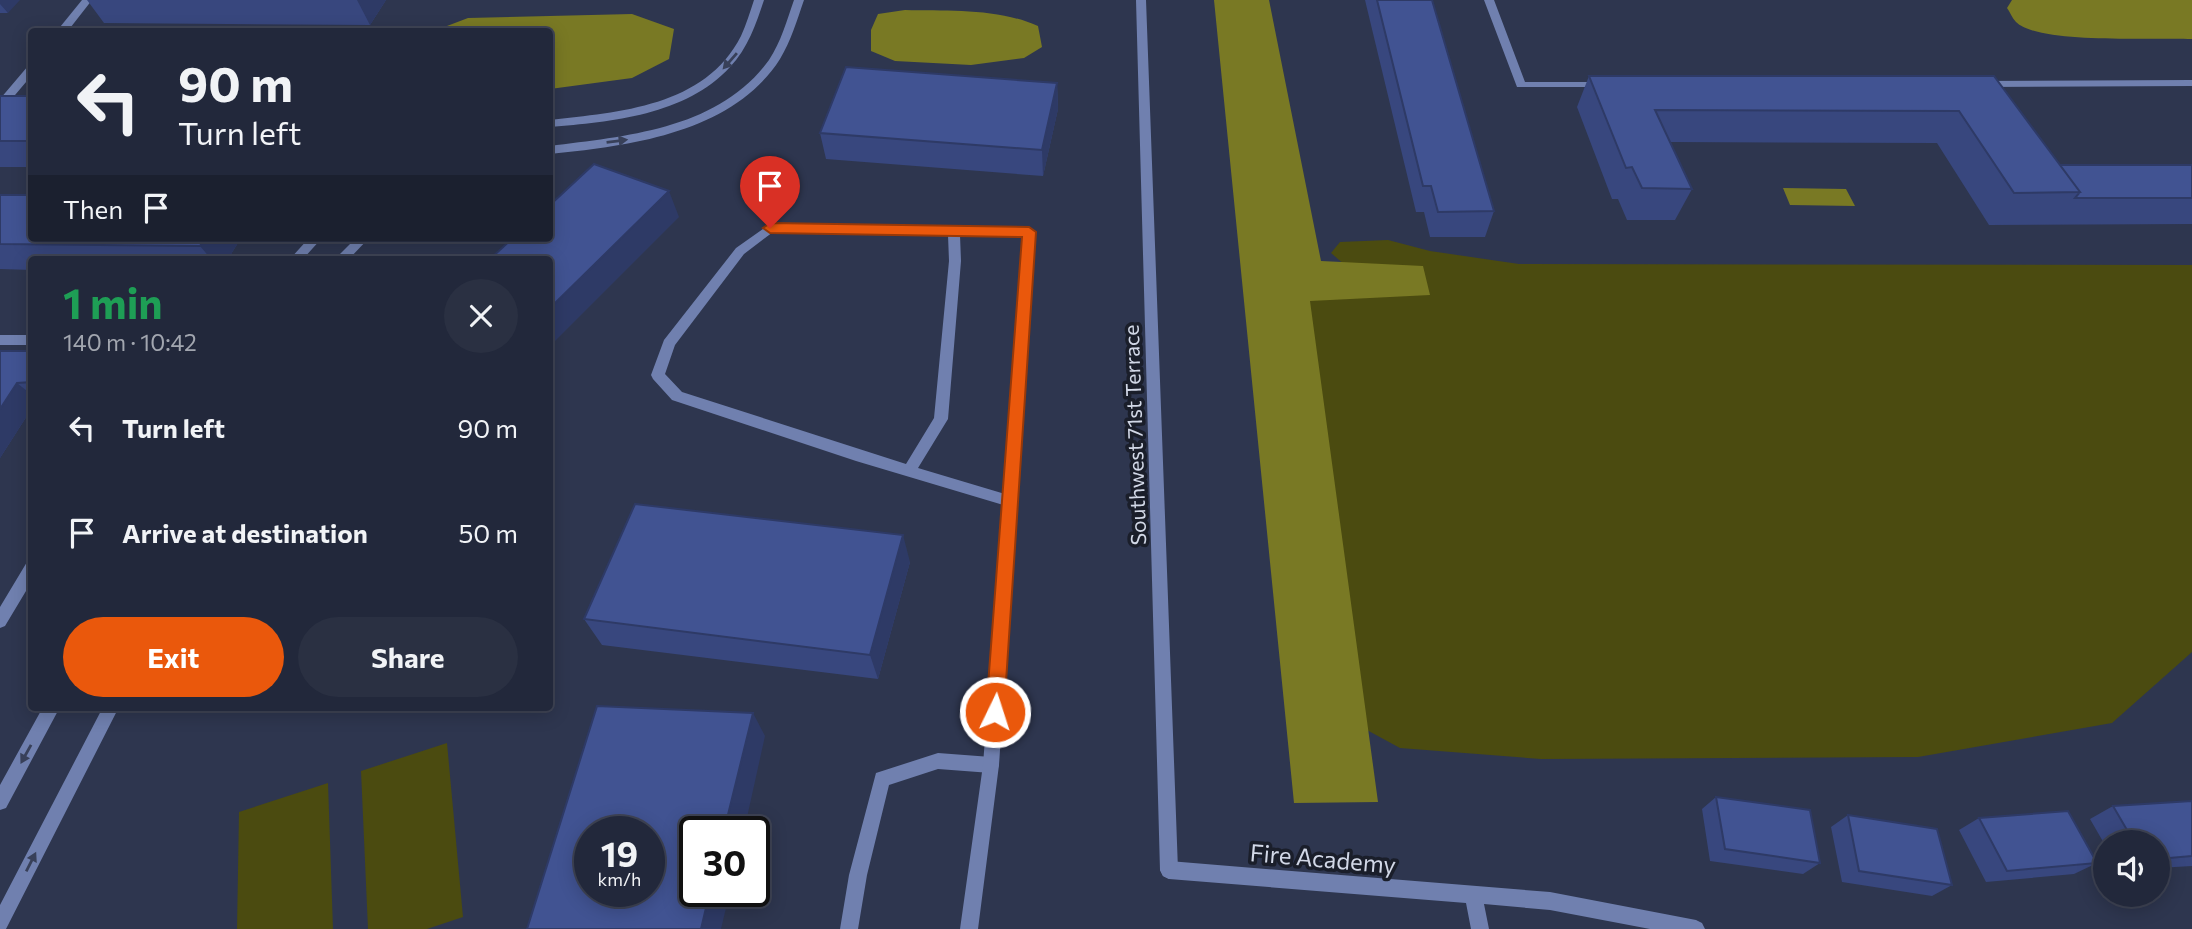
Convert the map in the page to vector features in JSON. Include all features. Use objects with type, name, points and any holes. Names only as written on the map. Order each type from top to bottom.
[{"type":"street","points":[[64,28],[86,0]]},
{"type":"street","points":[[553,124],[629,114],[676,100],[710,83],[737,55],[754,19],[759,0]]},
{"type":"street","points":[[553,150],[635,139],[693,121],[740,97],[773,61],[799,0]]},
{"type":"street","name":"Southwest 71st Terrace","points":[[1141,0],[1169,870]]},
{"type":"street","points":[[1489,0],[1521,85],[1617,85]]},
{"type":"street","points":[[0,106],[28,73]]},
{"type":"street","points":[[1973,83],[2192,83]]},
{"type":"street","points":[[969,929],[991,765],[1010,501],[1029,232],[770,228],[740,251],[669,343],[658,375],[677,396],[1010,501]]},
{"type":"street","points":[[909,471],[942,419],[955,261],[954,231]]},
{"type":"street","points":[[299,256],[312,242]]},
{"type":"street","points":[[344,256],[359,242]]},
{"type":"street","points":[[0,340],[28,340]]},
{"type":"street","points":[[0,621],[28,575]]},
{"type":"street","points":[[0,802],[50,711]]},
{"type":"street","points":[[0,923],[109,711]]},
{"type":"street","points":[[849,929],[858,875],[882,779],[938,761],[991,765]]},
{"type":"street","name":"Fire Academy","points":[[1169,870],[1550,901],[1696,929]]},
{"type":"street","points":[[1473,895],[1480,929]]},
{"type":"shaded area","points":[[1214,0],[1269,0],[1321,261],[1423,266],[1430,295],[1310,301],[1378,802],[1294,803]]},
{"type":"shaded area","points":[[2012,0],[2192,0],[2192,39],[2100,38],[2048,34],[2016,22],[2007,8]]},
{"type":"shaded area","points":[[905,10],[990,13],[1022,20],[1038,26],[1042,47],[1024,58],[971,65],[895,61],[871,51],[871,30],[878,14]]},
{"type":"shaded area","points":[[632,14],[674,29],[669,59],[632,78],[553,89],[553,28],[445,28],[468,18]]},
{"type":"shaded area","points":[[1783,188],[1846,189],[1855,206],[1790,205]]},
{"type":"shaded area","points":[[1388,240],[1430,251],[1519,264],[2192,265],[2192,652],[2112,723],[1918,757],[1541,759],[1400,748],[1330,710],[1295,304],[1353,272],[1331,253],[1340,242]]},
{"type":"shaded area","points":[[447,743],[463,917],[427,929],[368,929],[361,771]]},
{"type":"shaded area","points":[[328,783],[333,929],[237,929],[239,812]]},
{"type":"building","points":[[1377,0],[1432,0],[1494,211],[1438,212],[1431,186],[1423,186]]},
{"type":"building","points":[[846,67],[1057,83],[1042,150],[820,133]]},
{"type":"building","points":[[1589,76],[1994,76],[2080,192],[2014,193],[1959,111],[1655,110],[1692,189],[1642,188],[1632,167],[1626,168]]},
{"type":"building","points":[[0,96],[28,96],[28,141],[0,141]]},
{"type":"building","points":[[594,164],[669,191],[553,305],[553,256],[493,256],[509,242],[553,242],[553,202]]},
{"type":"building","points":[[2060,165],[2192,165],[2192,198],[2075,198],[2080,192]]},
{"type":"building","points":[[0,195],[28,195],[28,242],[202,242],[200,246],[0,244]]},
{"type":"building","points":[[0,351],[28,351],[28,382],[17,383],[0,409]]},
{"type":"building","points":[[635,504],[903,535],[870,655],[584,619]]},
{"type":"building","points":[[597,706],[753,713],[728,816],[679,816],[679,907],[706,907],[701,929],[527,929]]},
{"type":"building","points":[[1716,797],[1810,810],[1820,863],[1725,849]]},
{"type":"building","points":[[2192,801],[2192,856],[2170,858],[2170,830],[2127,830],[2113,806]]},
{"type":"building","points":[[2068,811],[2093,856],[2093,863],[2007,871],[1979,818]]},
{"type":"building","points":[[1848,815],[1937,829],[1952,885],[1859,871]]},
{"type":"route","points":[[770,228],[1029,232],[995,712]]}]
